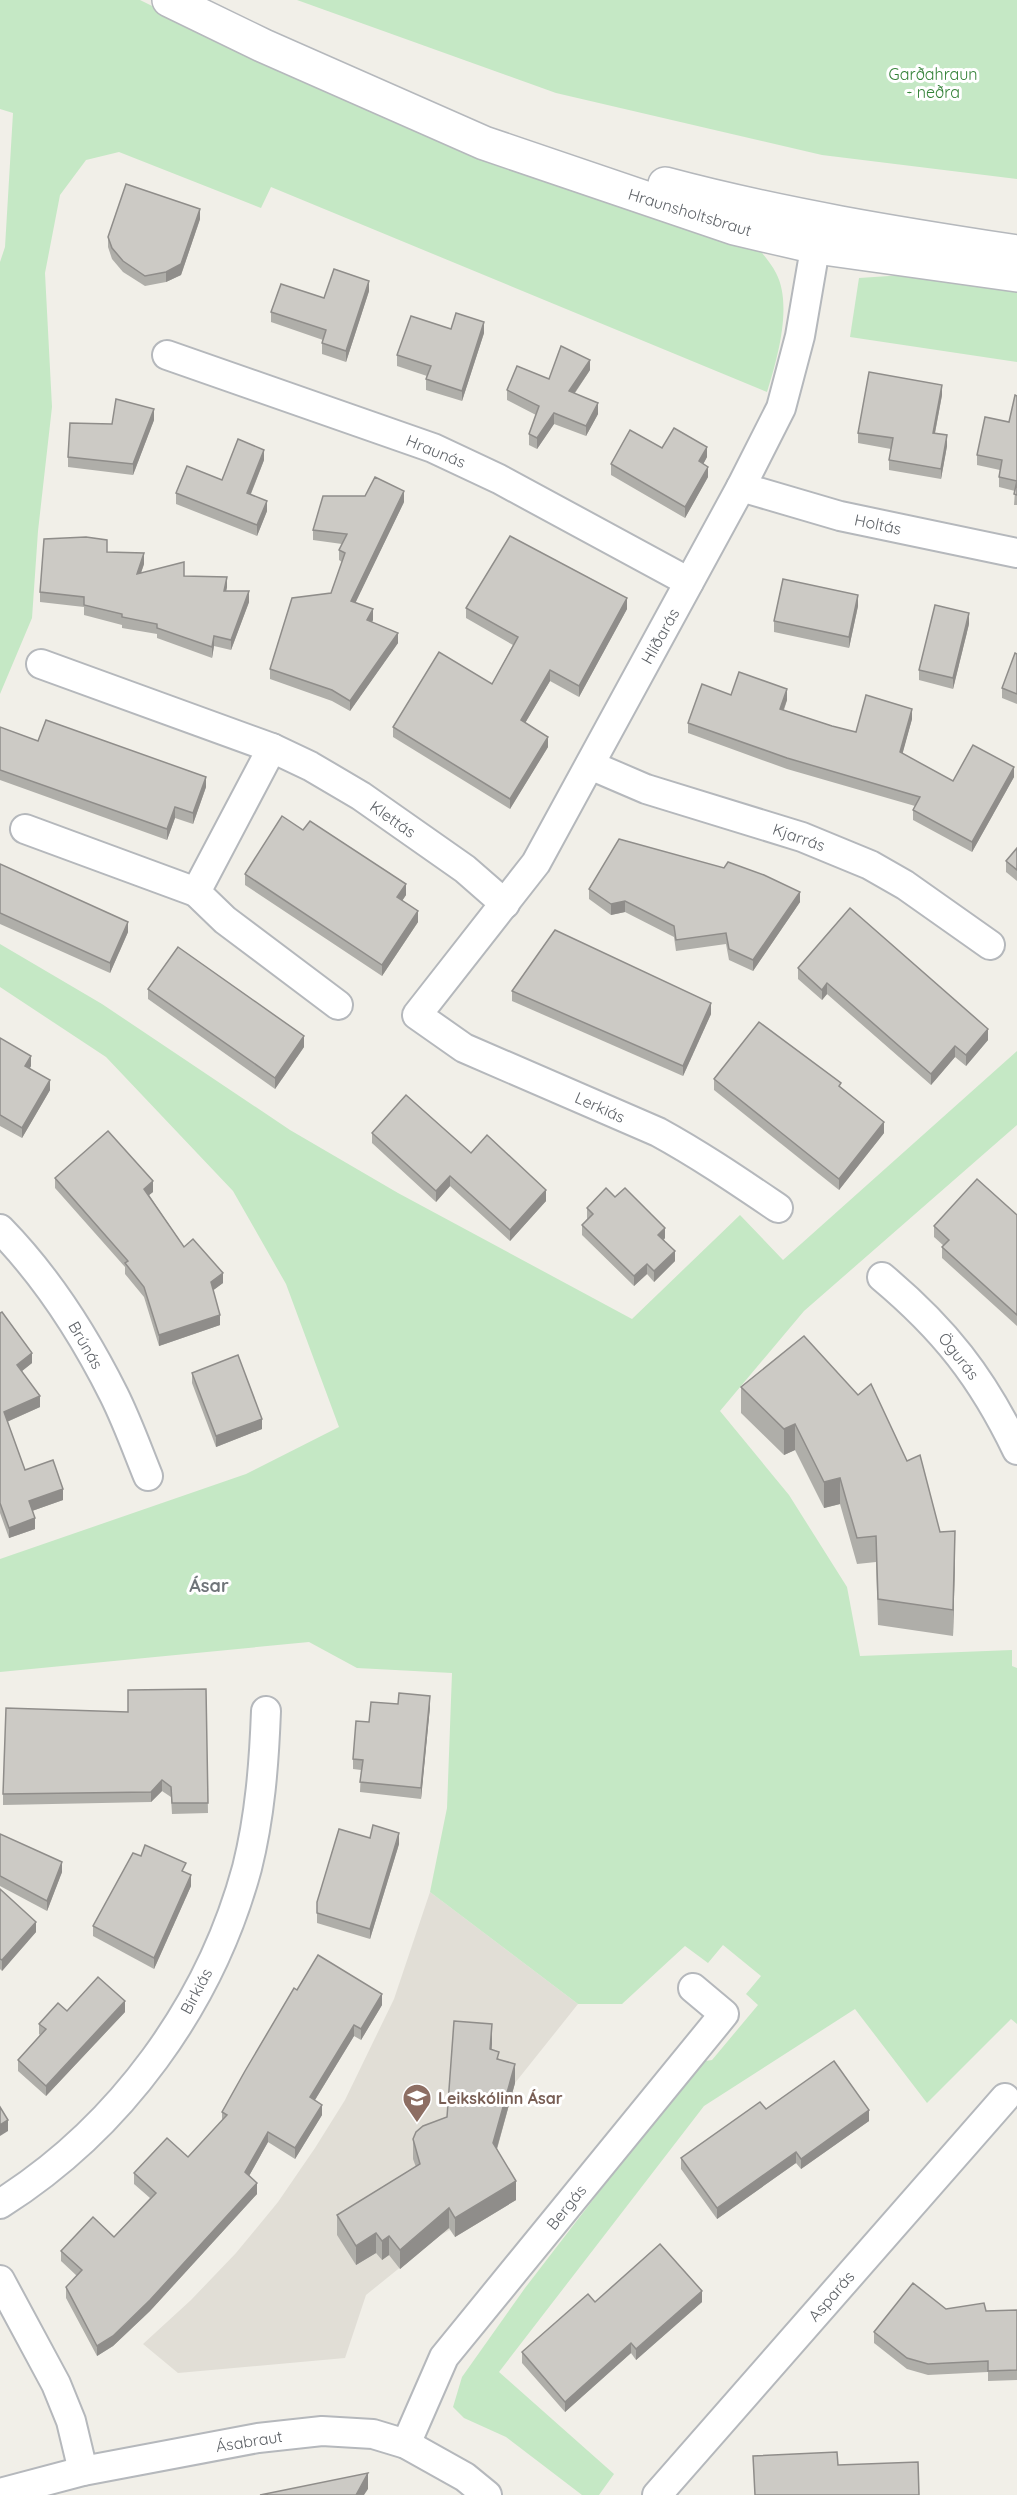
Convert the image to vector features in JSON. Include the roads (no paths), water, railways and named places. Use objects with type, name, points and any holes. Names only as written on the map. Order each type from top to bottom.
[{"type":"street","name":"Hraunsholtsbraut","points":[[170,0],[264,46],[484,143],[734,228],[818,233],[1017,252]]},
{"type":"street","name":"Hraunsholtsbraut","points":[[818,233],[1017,275]]},
{"type":"street","name":"Hlíðarás","points":[[417,1015],[536,863],[741,488],[781,408],[800,336],[818,233]]},
{"type":"street","name":"Hraunás","points":[[167,355],[433,448],[499,479],[689,582]]},
{"type":"street","name":"Holtás","points":[[741,488],[840,516],[1017,553]]},
{"type":"street","name":"Klettás","points":[[41,664],[273,748],[310,766],[361,796],[465,869],[505,904]]},
{"type":"street","points":[[196,892],[273,748]]},
{"type":"street","name":"Kjarrás","points":[[590,765],[646,789],[802,837],[870,865],[906,885],[990,945]]},
{"type":"street","points":[[25,829],[196,892],[225,920],[338,1005]]},
{"type":"street","name":"Lerkiás","points":[[417,1015],[464,1048],[658,1132],[712,1162],[778,1208]]},
{"type":"street","name":"Brúnás","points":[[0,1229],[46,1282],[94,1357],[115,1396],[148,1476]]},
{"type":"street","name":"Ögurás","points":[[882,1277],[917,1306],[948,1339],[982,1385],[1000,1414],[1017,1450]]},
{"type":"street","name":"Birkiás","points":[[0,2204],[46,2172],[86,2137],[122,2099],[155,2058],[205,1977],[230,1918],[247,1868],[261,1795],[266,1711]]},
{"type":"street","name":"Bergás","points":[[406,2444],[444,2357],[724,2014],[693,1988]]},
{"type":"street","name":"Asparás","points":[[657,2495],[1005,2098]]},
{"type":"street","points":[[0,2280],[56,2384],[71,2421],[83,2471]]},
{"type":"street","name":"Ásabraut","points":[[0,2493],[83,2471],[258,2438],[322,2431],[373,2434],[406,2444],[465,2477],[487,2495]]},
{"type":"place","name":"Leikskólinn Ásar","points":[[417,2124]]},
{"type":"district","name":"Ásar","points":[[209,1585]]},
{"type":"park label","name":"Garðahraun - neðra","points":[[933,83]]}]
